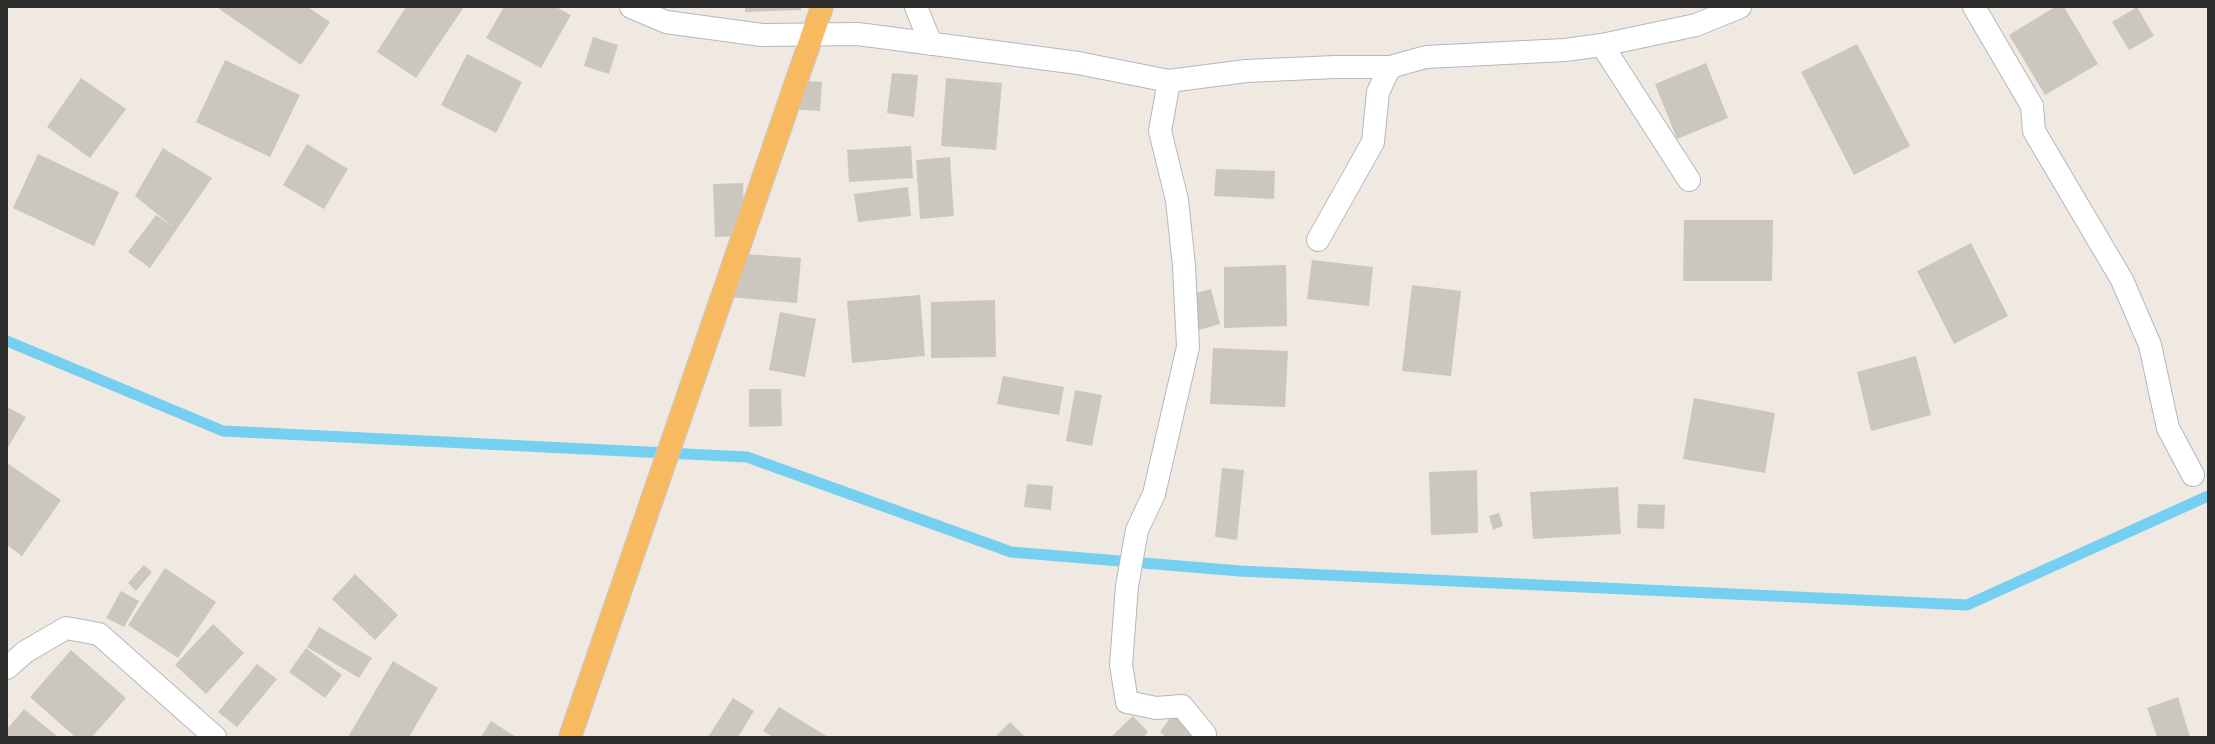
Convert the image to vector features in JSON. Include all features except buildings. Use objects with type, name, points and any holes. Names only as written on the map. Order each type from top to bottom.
[{"type":"highway","points":[[570,737],[822,7]]},
{"type":"street","points":[[631,7],[666,22],[762,35],[858,34],[1078,63],[1169,81],[1246,71],[1335,67],[1390,67],[1426,57],[1565,50],[1602,45],[1696,25],[1740,7]]},
{"type":"street","points":[[916,7],[931,44]]},
{"type":"street","points":[[1974,7],[2032,106],[2034,131],[2122,280],[2150,345],[2168,428],[2193,475]]},
{"type":"street","points":[[1602,45],[1689,180]]},
{"type":"street","points":[[1318,240],[1373,142],[1378,92],[1390,67]]},
{"type":"street","points":[[1169,81],[1160,131],[1177,200],[1184,266],[1188,347],[1154,494],[1137,530],[1126,586],[1120,665],[1127,702],[1156,708],[1182,706],[1205,734],[1202,737]]},
{"type":"street","points":[[7,668],[25,652],[66,628],[99,634],[215,737]]},
{"type":"waterway","points":[[7,341],[223,431],[747,457],[1011,552],[1240,571],[1967,605],[2208,496]]}]
